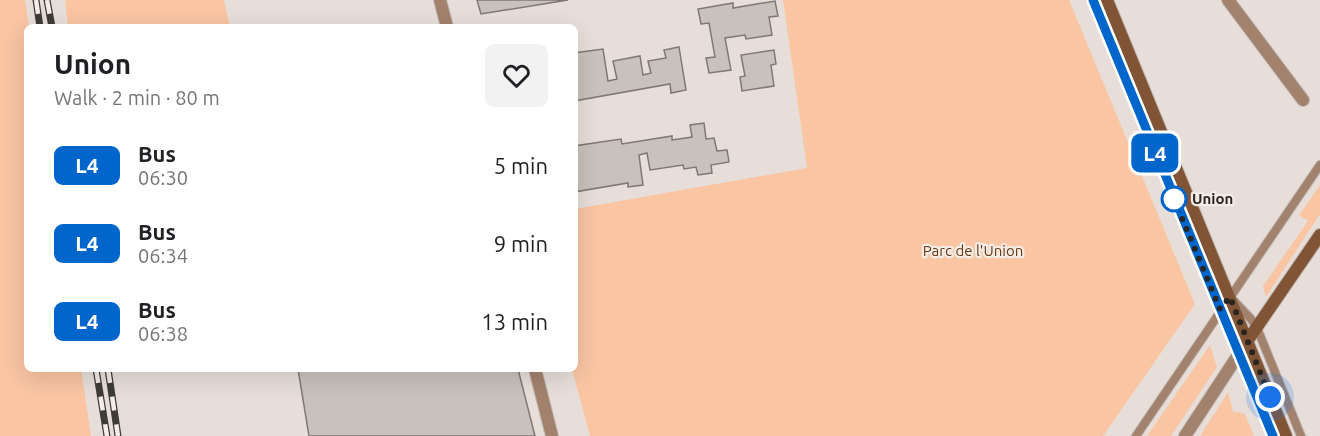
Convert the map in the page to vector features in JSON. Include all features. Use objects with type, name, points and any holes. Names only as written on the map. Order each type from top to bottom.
[{"type":"street","points":[[440,0],[446,24]]},
{"type":"street","points":[[1107,0],[1286,436]]},
{"type":"street","points":[[1228,0],[1303,100]]},
{"type":"street","points":[[1185,436],[1320,235]]},
{"type":"street","points":[[536,372],[552,436]]},
{"type":"lane","points":[[1093,0],[1273,436]]},
{"type":"lane","points":[[1136,436],[1220,309],[1320,165]]},
{"type":"lane","points":[[1230,297],[1257,328],[1301,436]]},
{"type":"green space","points":[[0,0],[25,0],[29,24],[24,24],[24,372],[81,372],[91,436],[0,436]]},
{"type":"green space","points":[[65,0],[224,0],[229,24],[68,24]]},
{"type":"green space","name":"Parc de l'Union","points":[[783,0],[1069,0],[1195,304],[1103,436],[590,436],[573,372],[578,372],[578,208],[807,168]]},
{"type":"green space","points":[[1320,185],[1320,214],[1266,297],[1263,286],[1308,221],[1299,215]]},
{"type":"green space","points":[[1210,345],[1217,367],[1171,436],[1147,436]]},
{"type":"green space","points":[[1228,392],[1233,411],[1245,414],[1254,436],[1200,436]]},
{"type":"building","points":[[477,0],[568,0],[481,14]]},
{"type":"building","points":[[775,1],[778,16],[769,17],[772,35],[746,39],[745,35],[725,38],[731,70],[709,73],[706,58],[715,57],[709,23],[701,24],[698,9],[733,3],[733,8]]},
{"type":"building","points":[[679,47],[686,90],[671,93],[670,84],[578,100],[578,52],[603,49],[608,81],[617,79],[613,61],[640,56],[643,75],[651,73],[648,61],[666,58],[664,50]]},
{"type":"building","points":[[774,50],[776,64],[771,65],[774,86],[742,91],[740,77],[745,76],[741,55]]},
{"type":"building","points":[[704,123],[706,139],[714,138],[717,151],[727,150],[729,162],[711,165],[712,173],[698,175],[696,167],[684,169],[683,165],[650,170],[647,153],[639,155],[643,185],[628,187],[628,183],[578,191],[578,145],[621,139],[622,144],[672,136],[672,140],[692,137],[690,125]]},
{"type":"building","points":[[298,372],[519,372],[535,436],[309,436]]},
{"type":"railway","points":[[36,0],[40,24]]},
{"type":"railway","points":[[47,0],[51,24]]},
{"type":"railway","points":[[96,372],[107,436]]},
{"type":"railway","points":[[108,372],[118,436]]},
{"type":"bus line","name":"L4","points":[[1093,0],[1273,436]]},
{"type":"place","name":"Union","points":[[1174,199]]},
{"type":"route","points":[[1174,199],[1220,309],[1230,297],[1270,397]]}]
